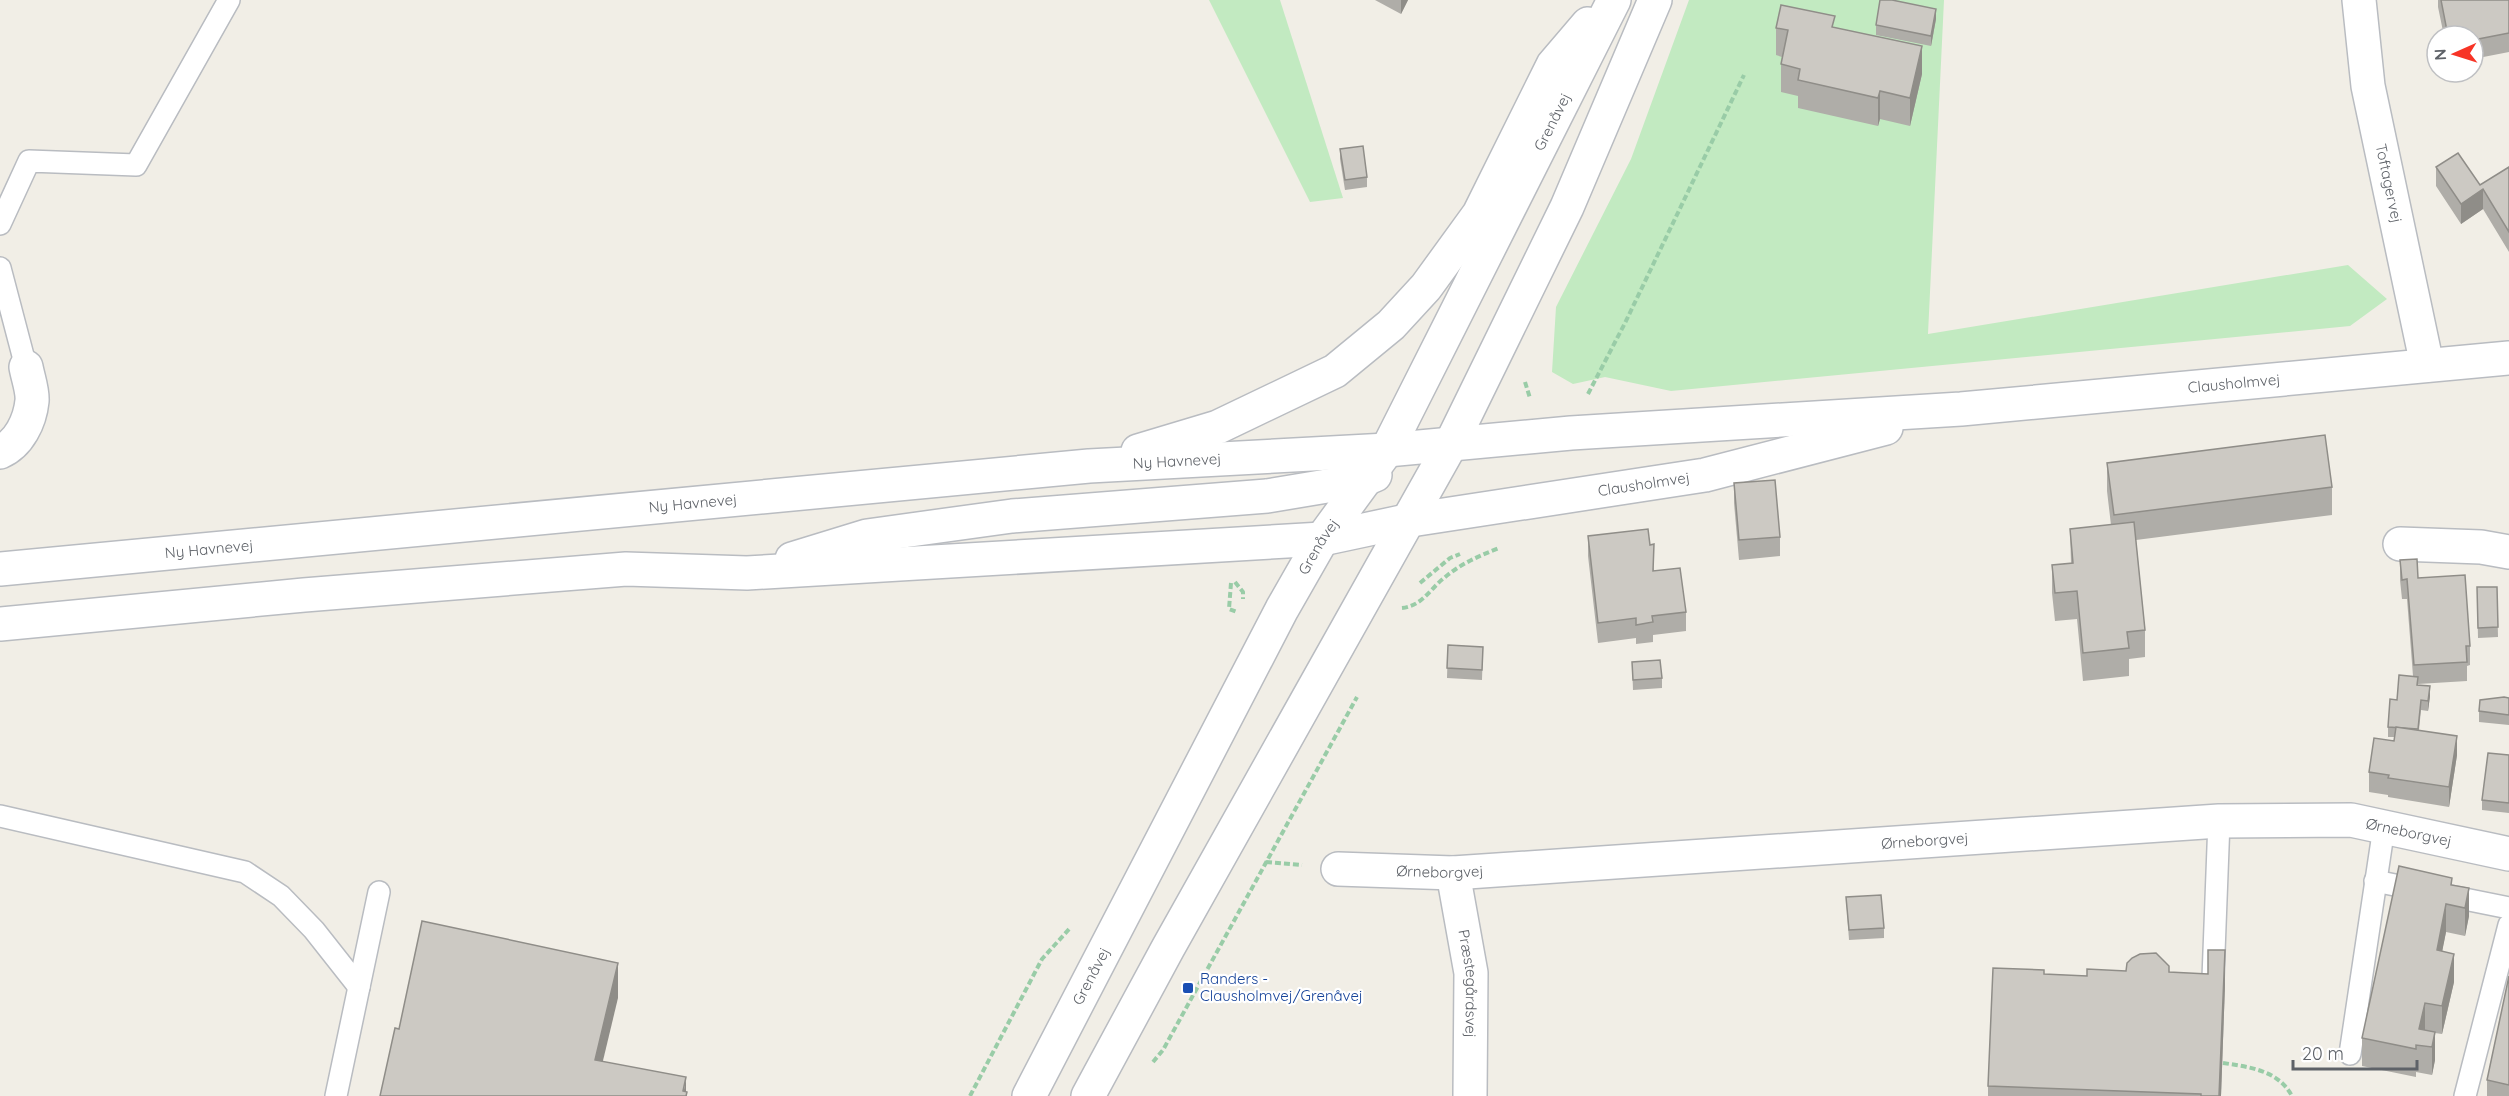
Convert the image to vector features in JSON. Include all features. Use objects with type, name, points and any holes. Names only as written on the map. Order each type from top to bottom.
[{"type":"street","points":[[1089,466],[1218,426],[1249,412],[1335,371],[1391,325],[1426,287],[1479,214],[1553,65],[1609,0]]},
{"type":"street","name":"Grenåvej","points":[[1029,1096],[1282,609],[1322,539],[1387,450],[1614,0]]},
{"type":"street","points":[[1088,1096],[1168,948],[1451,444],[1566,207],[1655,0]]},
{"type":"street","name":"Toftagervej","points":[[2360,0],[2368,86],[2427,365]]},
{"type":"street","name":"Clausholmvej","points":[[1387,450],[1557,434],[1961,409],[2509,358]]},
{"type":"street","points":[[0,452],[8,449],[26,427],[33,399],[26,367]]},
{"type":"street","name":"Clausholmvej","points":[[1322,539],[1410,520],[1705,475],[1961,409]]},
{"type":"street","points":[[747,573],[867,536],[1012,516],[1267,496],[1363,480],[1451,444]]},
{"type":"street","name":"Ny Havnevej","points":[[0,569],[1089,466],[1387,450]]},
{"type":"street","points":[[0,624],[304,595],[626,569],[747,573],[1322,539]]},
{"type":"street","points":[[2400,544],[2481,547],[2509,552]]},
{"type":"street","name":"Ørneborgvej","points":[[1338,869],[1453,873],[2219,820],[2351,820],[2509,854]]},
{"type":"street","name":"Præstegårdsvej","points":[[1453,873],[1471,973],[1470,1096]]},
{"type":"lane","points":[[0,224],[29,161],[136,165],[229,0]]},
{"type":"lane","points":[[0,268],[26,367]]},
{"type":"lane","points":[[0,816],[245,872],[281,896],[314,930],[359,987]]},
{"type":"lane","points":[[2213,984],[2219,820]]},
{"type":"lane","points":[[2350,1054],[2384,827]]},
{"type":"lane","points":[[2375,881],[2509,908]]},
{"type":"lane","points":[[336,1096],[379,892]]},
{"type":"lane","points":[[2465,1096],[2509,925]]},
{"type":"path","points":[[1557,434],[1581,408],[1625,323],[1744,75]]},
{"type":"path","points":[[1417,589],[1422,580],[1450,558],[1461,553]]},
{"type":"path","points":[[1231,577],[1243,592],[1242,603]]},
{"type":"path","points":[[1401,618],[1411,598]]},
{"type":"path","points":[[1150,1065],[1163,1050],[1360,691]]},
{"type":"path","points":[[970,1096],[1041,959],[1072,925]]},
{"type":"path","points":[[2223,1062],[2262,1069],[2287,1087],[2292,1096]]},
{"type":"green space","points":[[1209,0],[1280,0],[1343,198],[1310,202]]},
{"type":"green space","points":[[1689,0],[1944,0],[1928,334],[2348,265],[2387,299],[2350,326],[1671,391],[1605,377],[1573,384],[1552,372],[1556,307],[1631,159]]},
{"type":"building","points":[[1880,0],[1892,0],[1936,9],[1931,36],[1876,25]]},
{"type":"building","points":[[2441,0],[2509,0],[2509,33],[2485,38],[2485,24],[2446,24]]},
{"type":"building","points":[[1781,5],[1835,16],[1832,27],[1922,46],[1910,98],[1880,91],[1878,98],[1798,80],[1800,69],[1781,64],[1788,30],[1776,28]]},
{"type":"building","points":[[1363,146],[1367,177],[1345,180],[1340,149]]},
{"type":"building","points":[[2458,153],[2480,185],[2509,167],[2509,232],[2483,189],[2461,204],[2436,167]]},
{"type":"building","points":[[2325,435],[2332,487],[2114,515],[2107,463]]},
{"type":"building","points":[[1775,480],[1780,537],[1739,540],[1734,483]]},
{"type":"building","points":[[2134,522],[2145,630],[2127,632],[2129,648],[2083,653],[2077,591],[2055,593],[2052,565],[2073,563],[2070,529]]},
{"type":"building","points":[[1648,529],[1650,545],[1654,544],[1653,571],[1680,568],[1686,612],[1652,616],[1653,622],[1636,625],[1636,618],[1598,623],[1588,536]]},
{"type":"building","points":[[2417,559],[2418,578],[2465,575],[2470,646],[2466,646],[2467,662],[2414,665],[2407,579],[2402,580],[2400,560]]},
{"type":"building","points":[[2477,587],[2497,587],[2498,627],[2478,628]]},
{"type":"building","points":[[1448,645],[1483,647],[1482,670],[1447,668]]},
{"type":"building","points":[[1660,660],[1662,678],[1633,680],[1632,662]]},
{"type":"building","points":[[2399,675],[2418,677],[2417,685],[2430,686],[2428,701],[2421,700],[2418,729],[2388,727],[2390,699],[2397,700]]},
{"type":"building","points":[[2509,698],[2509,715],[2479,711],[2480,700]]},
{"type":"building","points":[[2396,727],[2457,736],[2449,787],[2388,778],[2389,775],[2369,772],[2374,738],[2394,741]]},
{"type":"building","points":[[2488,753],[2509,755],[2509,803],[2482,800]]},
{"type":"building","points":[[2399,866],[2452,878],[2451,885],[2469,888],[2465,908],[2446,904],[2437,950],[2454,954],[2442,1006],[2425,1003],[2419,1029],[2435,1032],[2432,1047],[2416,1045],[2416,1049],[2362,1038]]},
{"type":"building","points":[[1881,895],[1884,928],[1849,930],[1846,897]]},
{"type":"building","points":[[422,921],[618,963],[595,1060],[686,1077],[683,1091],[687,1092],[686,1096],[380,1096],[395,1028],[399,1029]]},
{"type":"building","points":[[2208,950],[2225,950],[2219,1096],[1988,1086],[1993,968],[2044,970],[2044,974],[2087,976],[2087,969],[2126,971],[2127,963],[2132,958],[2140,954],[2156,953],[2169,966],[2169,972],[2208,974]]},
{"type":"building","points":[[2509,976],[2509,1085],[2487,1080]]},
{"type":"place","name":"Randers - Clausholmvej/Grenåvej","points":[[1188,988]]}]
